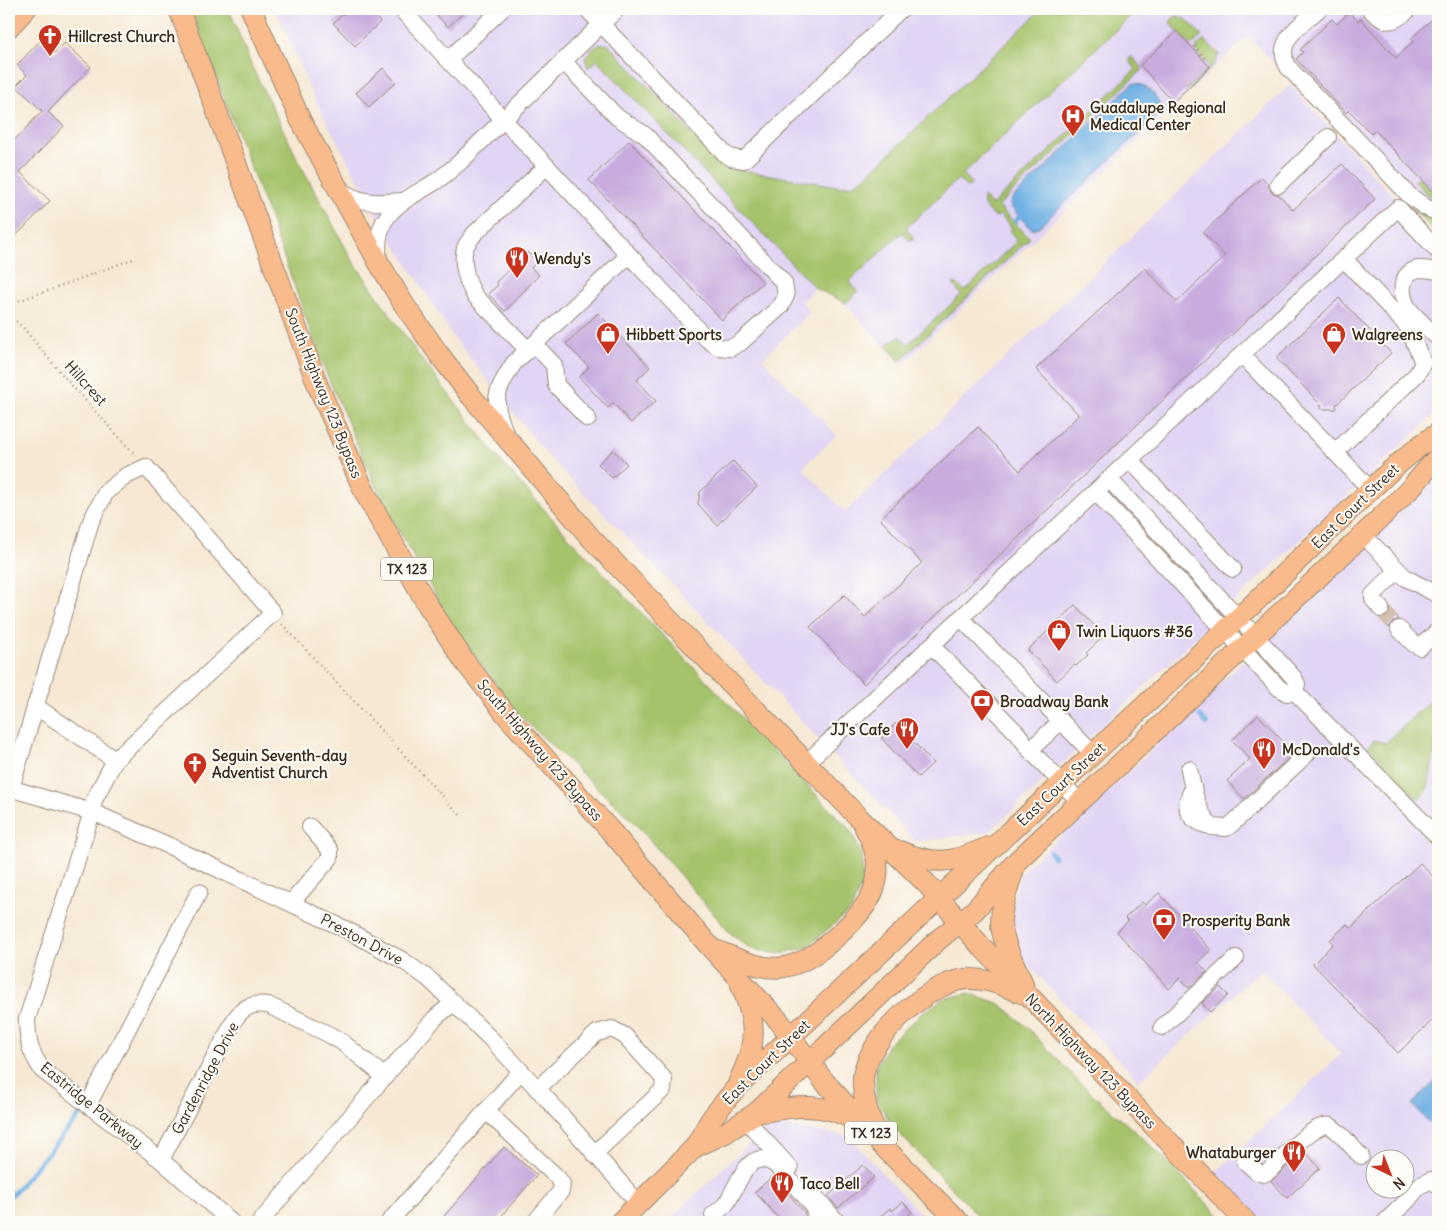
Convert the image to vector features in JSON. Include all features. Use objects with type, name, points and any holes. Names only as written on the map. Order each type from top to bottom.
[{"type":"main road","points":[[9,27],[26,9]]},
{"type":"main road","name":"South Highway 123 Bypass","points":[[179,9],[318,386],[365,493],[427,604],[465,662],[508,717],[609,829],[790,1037]]},
{"type":"main road","points":[[251,9],[300,119],[379,264],[438,353],[511,445],[591,538],[858,817],[892,848],[939,898]]},
{"type":"main road","name":"East Court Street","points":[[620,1222],[695,1147],[711,1119],[735,1089],[1232,624],[1389,472],[1438,433]]},
{"type":"main road","name":"East Court Street","points":[[695,1147],[725,1133],[751,1116],[938,940],[975,910],[1016,862],[1363,535],[1408,491],[1438,457]]},
{"type":"main road","points":[[711,948],[747,961],[782,968],[799,963],[819,952],[834,940],[868,904],[875,888],[877,869],[875,851],[867,831],[858,817]]},
{"type":"main road","points":[[892,848],[919,859],[939,862],[966,856],[999,842]]},
{"type":"main road","points":[[1016,862],[1004,903],[1001,922],[1004,936],[1029,997]]},
{"type":"main road","name":"North Highway 123 Bypass","points":[[939,898],[1029,997],[1246,1222]]},
{"type":"main road","points":[[735,1089],[746,1065],[754,1037],[747,1000],[738,976]]},
{"type":"main road","points":[[877,1139],[866,1104],[863,1077],[868,1058],[882,1037],[901,1017],[925,996],[946,984],[966,979],[987,980],[1029,997]]},
{"type":"main road","name":"TX 123","points":[[790,1037],[809,1062],[877,1139],[959,1222]]},
{"type":"main road","points":[[751,1116],[784,1108],[810,1106],[829,1108],[847,1116],[877,1139]]},
{"type":"street","points":[[401,9],[707,338],[718,347],[730,348],[740,343],[781,306],[786,296],[784,283],[645,135],[617,117],[563,61]]},
{"type":"street","points":[[449,60],[502,9]]},
{"type":"street","points":[[587,9],[726,155],[744,160],[901,9]]},
{"type":"street","points":[[379,264],[378,236],[388,214],[403,200],[446,174],[617,9]]},
{"type":"street","points":[[1319,9],[1285,43],[1284,60],[1288,67],[1410,196],[1425,208],[1438,212]]},
{"type":"street","points":[[1370,9],[1378,18],[1386,21],[1400,17],[1410,9]]},
{"type":"street","points":[[1278,185],[1328,137]]},
{"type":"street","points":[[547,166],[474,234],[465,247],[465,270],[475,296],[528,349],[554,365],[556,385],[588,419]]},
{"type":"street","points":[[337,187],[343,193],[366,202],[379,203],[403,200]]},
{"type":"street","points":[[806,763],[1398,208],[1438,252]]},
{"type":"street","points":[[511,445],[498,413],[497,396],[514,363],[629,255]]},
{"type":"street","points":[[1335,452],[1417,374],[1431,365],[1408,327],[1344,259]]},
{"type":"street","points":[[1438,271],[1420,269],[1414,271],[1404,279],[1402,286],[1406,305],[1438,338]]},
{"type":"street","points":[[1242,355],[1371,490]]},
{"type":"street","points":[[1130,460],[1233,569]]},
{"type":"street","points":[[10,788],[91,521],[106,492],[126,476],[146,467],[273,613]]},
{"type":"street","points":[[1109,480],[1232,624]]},
{"type":"street","points":[[1096,492],[1250,643],[1278,688],[1287,693],[1294,692],[1438,837]]},
{"type":"street","points":[[1363,535],[1406,578],[1438,595]]},
{"type":"street","points":[[1381,609],[1373,599],[1374,595],[1398,570]]},
{"type":"street","name":"Eastridge Parkway","points":[[231,1222],[161,1160],[42,1070],[31,1052],[27,1019],[92,812],[94,800],[115,760],[273,613]]},
{"type":"street","points":[[961,618],[1093,754]]},
{"type":"street","points":[[1399,628],[1414,644],[1420,647],[1438,631]]},
{"type":"street","points":[[932,646],[1018,734],[1030,750],[1080,802]]},
{"type":"street","points":[[35,706],[115,760]]},
{"type":"street","points":[[1030,750],[1061,721]]},
{"type":"street","points":[[1189,769],[1202,815],[1212,827],[1226,828],[1307,754]]},
{"type":"street","name":"Preston Drive","points":[[10,788],[92,812],[163,843],[344,928],[402,960],[429,979],[454,1002],[521,1071],[638,1203]]},
{"type":"street","points":[[291,903],[330,858],[330,850],[310,827]]},
{"type":"street","points":[[88,1105],[199,892]]},
{"type":"street","points":[[1162,1027],[1236,958]]},
{"type":"street","points":[[260,1222],[435,1018],[454,1002]]},
{"type":"street","name":"Gardenridge Drive","points":[[161,1160],[235,1019],[248,1006],[268,1005],[330,1035],[342,1042],[385,1077]]},
{"type":"street","points":[[537,1089],[596,1033],[612,1029],[625,1036],[664,1079],[663,1090],[594,1154]]},
{"type":"street","points":[[389,1222],[521,1071]]},
{"type":"street","points":[[486,1111],[557,1177],[562,1184],[561,1191],[535,1222]]},
{"type":"street","points":[[751,1116],[796,1174],[837,1222]]},
{"type":"street","points":[[1245,1161],[1262,1174],[1268,1171],[1312,1130],[1324,1125],[1330,1126],[1335,1130],[1360,1156]]},
{"type":"street","points":[[713,1215],[726,1204],[740,1175],[753,1162],[765,1160],[775,1164],[812,1205],[817,1217],[816,1222]]},
{"type":"street","points":[[1385,1222],[1408,1200],[1419,1186],[1430,1180],[1438,1185]]},
{"type":"path","points":[[1194,46],[1205,58],[1203,60]]},
{"type":"path","points":[[9,302],[48,291],[132,259]]},
{"type":"path","name":"Hillcrest","points":[[9,314],[146,467]]},
{"type":"path","points":[[273,613],[461,816]]},
{"type":"shaded area","points":[[276,9],[1042,9],[865,177],[853,185],[838,186],[727,168],[716,159],[609,45],[588,68],[597,60],[815,288],[802,302],[810,312],[762,359],[837,435],[802,468],[845,512],[1290,85],[1438,244],[1438,411],[989,832],[916,842],[675,587],[547,455],[454,338],[376,214],[310,90]]},
{"type":"shaded area","name":"Guadalupe Regional Medical Center","points":[[1139,9],[1438,9],[1438,237],[1248,36],[902,365],[836,294]]},
{"type":"shaded area","points":[[1438,476],[1438,1222],[1264,1222],[1216,1172],[1341,1054],[1261,970],[1139,1081],[1018,955],[1007,930],[1020,874],[1129,772],[1277,628]]},
{"type":"shaded area","points":[[769,1124],[848,1136],[928,1222],[667,1222]]},
{"type":"green space","points":[[191,9],[229,9],[252,67],[298,160],[351,258],[419,356],[504,465],[576,545],[851,831],[861,854],[863,880],[852,909],[807,947],[778,954],[751,949],[730,933],[636,824],[518,714],[453,626],[385,507],[323,366],[271,221]]},
{"type":"green space","points":[[1042,9],[1138,9],[963,174],[971,182],[971,185],[966,187],[958,179],[906,228],[913,239],[909,240],[902,232],[849,282],[857,292],[846,303],[815,288],[597,60],[588,68],[585,58],[598,45],[609,45],[716,159],[727,168],[838,186],[853,185],[865,177]]},
{"type":"green space","points":[[1177,16],[1187,20],[1202,36],[1191,46],[1170,23]]},
{"type":"green space","points":[[1204,39],[1219,54],[1213,66],[1187,91],[1186,89],[1210,67],[1196,52],[1198,50],[1196,47]]},
{"type":"green space","points":[[1130,57],[1143,69],[998,206],[1030,238],[900,361],[886,346],[897,337],[901,337],[908,344],[961,295],[953,284],[955,283],[965,291],[1017,241],[1010,232],[1012,228],[1000,215],[996,217],[986,208],[983,203],[983,197],[992,205],[1136,69],[1129,61]]},
{"type":"green space","points":[[1419,177],[1438,197],[1438,202],[1432,199],[1414,181]]},
{"type":"green space","points":[[1412,208],[1438,219],[1438,236]]},
{"type":"green space","points":[[1438,693],[1438,736],[1427,791],[1421,797],[1416,798],[1368,746],[1374,740],[1386,743]]},
{"type":"green space","points":[[969,993],[1000,1004],[1028,1028],[1080,1083],[1156,1150],[1225,1222],[984,1222],[893,1127],[876,1099],[876,1067],[888,1044],[921,1014],[943,999]]},
{"type":"water","points":[[1133,83],[1148,89],[1156,97],[1161,107],[1161,112],[1040,226],[1033,229],[1030,228],[1011,207],[1012,199]]},
{"type":"water","points":[[1438,1079],[1438,1133],[1412,1104]]},
{"type":"building","points":[[349,9],[367,9],[380,22],[355,46],[333,23]]},
{"type":"building","points":[[431,9],[467,9],[448,27]]},
{"type":"building","points":[[1349,12],[1358,21],[1361,19],[1396,58],[1414,41],[1411,39],[1432,19],[1438,26],[1438,197],[1375,130],[1371,134],[1349,110],[1346,113],[1296,59],[1303,52],[1300,50],[1332,19],[1337,24]]},
{"type":"building","points":[[1177,31],[1210,67],[1173,102],[1140,65]]},
{"type":"building","points":[[41,40],[54,53],[65,43],[91,67],[48,112],[64,126],[20,172],[50,201],[9,243],[9,146],[42,111],[16,86],[27,75],[17,65]]},
{"type":"building","points":[[383,68],[396,82],[369,107],[356,93]]},
{"type":"building","points":[[629,141],[763,282],[722,320],[589,180]]},
{"type":"building","points":[[1342,164],[1375,199],[864,684],[810,627],[844,595],[865,617],[922,563],[880,519],[978,427],[1020,471],[1079,415],[1036,369],[1145,268],[1177,302],[1225,256],[1203,233],[1262,177],[1268,184],[1271,192],[1279,195],[1293,210]]},
{"type":"building","name":"Wendy's","points":[[527,252],[537,262],[531,268],[539,275],[505,311],[488,294],[498,285],[496,282]]},
{"type":"building","name":"Walgreens","points":[[1339,298],[1391,353],[1336,405],[1336,409],[1321,409],[1321,405],[1276,358]]},
{"type":"building","name":"Hibbett Sports","points":[[598,313],[650,367],[637,380],[656,401],[631,423],[613,403],[608,408],[579,377],[589,367],[566,344]]},
{"type":"building","points":[[613,450],[627,464],[612,478],[598,464]]},
{"type":"building","points":[[733,461],[757,487],[717,525],[698,504],[700,492]]},
{"type":"building","points":[[1075,605],[1104,636],[1086,653],[1088,655],[1057,681],[1028,650]]},
{"type":"building","points":[[1391,610],[1399,619],[1392,622],[1389,628],[1381,619],[1388,616]]},
{"type":"building","name":"McDonald's","points":[[1258,715],[1294,753],[1244,799],[1227,781],[1250,759],[1232,740]]},
{"type":"building","name":"JJ's Cafe","points":[[896,723],[933,763],[918,777],[881,738]]},
{"type":"building","points":[[1420,863],[1438,882],[1438,1015],[1398,1053],[1313,964],[1333,944],[1330,940],[1347,924],[1351,928]]},
{"type":"building","name":"Prosperity Bank","points":[[1159,893],[1211,950],[1198,962],[1207,972],[1189,988],[1180,978],[1169,989],[1117,932],[1128,921],[1125,918],[1142,902],[1145,905]]},
{"type":"building","points":[[1220,987],[1228,995],[1210,1012],[1202,1003]]},
{"type":"building","points":[[504,1147],[537,1175],[496,1222],[439,1222]]},
{"type":"building","name":"Whataburger","points":[[1304,1151],[1320,1168],[1287,1198],[1271,1181]]},
{"type":"building","points":[[863,1165],[874,1177],[838,1208],[828,1196]]},
{"type":"building","name":"Taco Bell","points":[[773,1176],[804,1212],[806,1219],[802,1222],[782,1222],[755,1192]]},
{"type":"building","points":[[903,1202],[912,1212],[902,1220],[904,1222],[874,1222],[890,1208],[892,1211]]},
{"type":"waterway","points":[[1015,221],[1023,213]]},
{"type":"waterway","points":[[1200,716],[1207,724]]},
{"type":"waterway","points":[[1050,852],[1054,857]]},
{"type":"waterway","points":[[9,1192],[12,1195],[86,1108]]},
{"type":"tunnel","points":[[1381,609],[1399,629]]},
{"type":"place","name":"Hillcrest Church","points":[[50,57]]},
{"type":"place","name":"Guadalupe Regional Medical Center","points":[[1073,137]]},
{"type":"place","name":"Wendy's","points":[[517,279]]},
{"type":"place","name":"Hibbett Sports","points":[[608,355]]},
{"type":"place","name":"Walgreens","points":[[1334,355]]},
{"type":"place","name":"Twin Liquors #36","points":[[1059,652]]},
{"type":"place","name":"Broadway Bank","points":[[982,722]]},
{"type":"place","name":"JJ's Cafe","points":[[907,750]]},
{"type":"place","name":"McDonald's","points":[[1264,770]]},
{"type":"place","name":"Seguin Seventh-day Adventist Church","points":[[195,785]]},
{"type":"place","name":"Prosperity Bank","points":[[1164,941]]},
{"type":"place","name":"Whataburger","points":[[1294,1173]]},
{"type":"place","name":"Taco Bell","points":[[782,1204]]}]
